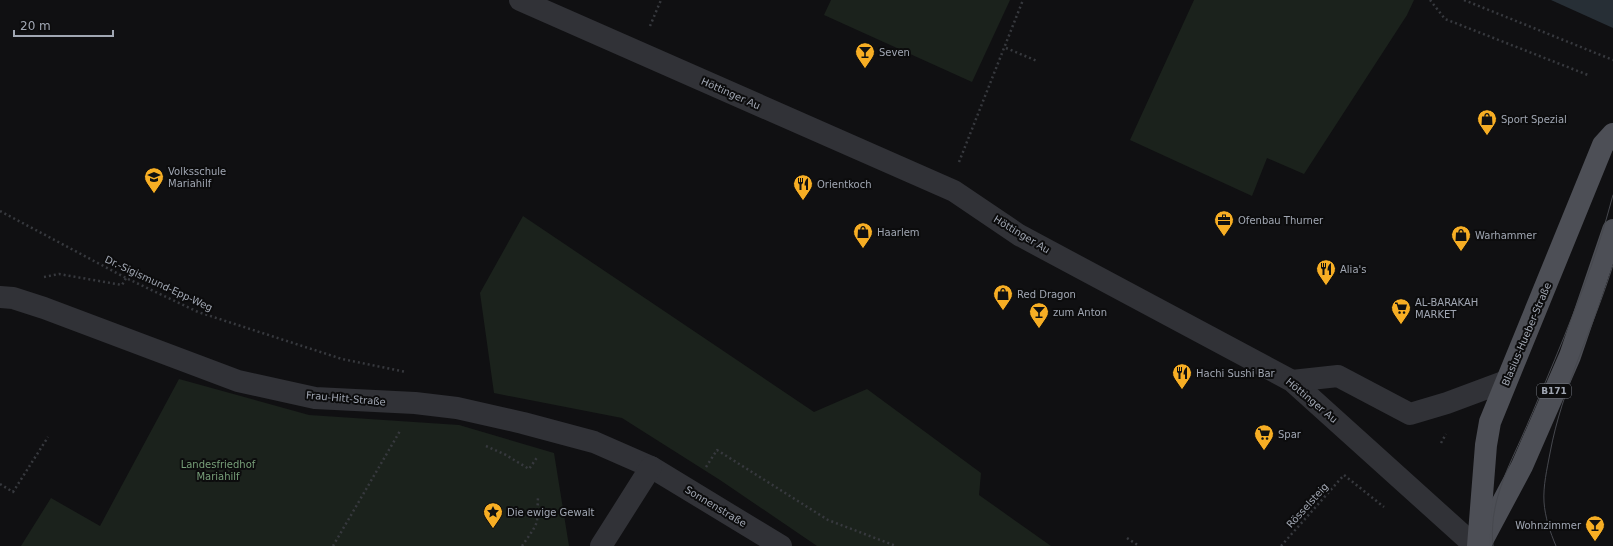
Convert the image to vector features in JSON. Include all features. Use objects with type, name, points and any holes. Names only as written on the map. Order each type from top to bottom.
[{"type":"main road","name":"Blasius-Hueber-Straße","points":[[1478,546],[1486,445],[1490,422],[1603,145],[1613,134]]},
{"type":"main road","name":"B171","points":[[1478,546],[1522,466],[1566,363],[1613,230]]},
{"type":"street","name":"Höttinger Au","points":[[520,0],[948,188],[1019,235],[1292,381],[1478,546]]},
{"type":"street","name":"Frau-Hitt-Straße","points":[[0,297],[13,298],[44,308],[238,381],[315,398],[415,403],[457,408],[524,423],[594,442],[651,467]]},
{"type":"street","points":[[1292,381],[1338,376],[1410,414],[1447,403],[1506,381]]},
{"type":"street","points":[[601,546],[651,467]]},
{"type":"street","name":"Sonnenstraße","points":[[651,467],[782,546]]},
{"type":"path","points":[[948,188],[1006,48],[1024,0]]},
{"type":"path","points":[[1430,0],[1444,19],[1588,75]]},
{"type":"path","points":[[1464,0],[1613,60]]},
{"type":"path","points":[[1006,48],[1037,61]]},
{"type":"path","name":"Dr.-Sigismund-Epp-Weg","points":[[0,211],[126,278],[198,312],[342,359]]},
{"type":"path","points":[[37,278],[59,274],[122,285],[126,278]]},
{"type":"path","points":[[333,546],[400,431],[406,431]]},
{"type":"path","points":[[0,484],[13,492],[48,436]]},
{"type":"path","points":[[486,446],[506,455],[529,469],[543,450]]},
{"type":"path","points":[[689,490],[717,450],[828,520],[896,546]]},
{"type":"path","name":"Rösselsteig","points":[[1281,546],[1344,475],[1384,508]]},
{"type":"path","points":[[522,546],[537,522],[538,497]]},
{"type":"path","points":[[1127,538],[1139,546]]},
{"type":"green space","points":[[831,0],[1010,0],[972,82],[824,15]]},
{"type":"green space","points":[[1194,0],[1414,0],[1407,15],[1304,174],[1267,158],[1252,196],[1130,140]]},
{"type":"green space","points":[[523,216],[814,412],[867,389],[981,473],[979,495],[1051,546],[817,546],[720,480],[622,418],[494,393],[480,293]]},
{"type":"green space","name":"Landesfriedhof Mariahilf","points":[[179,379],[309,415],[459,425],[554,453],[569,546],[21,546],[51,498],[100,526]]},
{"type":"shaded area","points":[[1551,0],[1613,0],[1613,28]]},
{"type":"tram line","points":[[1493,546],[1493,517],[1504,478],[1555,360],[1591,267],[1613,195]]},
{"type":"tram line","points":[[1556,546],[1548,524],[1544,502],[1550,453],[1562,405],[1613,265]]},
{"type":"place","name":"Seven","points":[[865,69]]},
{"type":"place","name":"Sport Spezial","points":[[1487,136]]},
{"type":"place","name":"Volksschule Mariahilf","points":[[154,194]]},
{"type":"place","name":"Orientkoch","points":[[803,201]]},
{"type":"place","name":"Ofenbau Thurner","points":[[1224,237]]},
{"type":"place","name":"Haarlem","points":[[863,249]]},
{"type":"place","name":"Warhammer","points":[[1461,252]]},
{"type":"place","name":"Alia's","points":[[1326,286]]},
{"type":"place","name":"Red Dragon","points":[[1003,311]]},
{"type":"place","name":"AL-BARAKAH MARKET","points":[[1401,325]]},
{"type":"place","name":"zum Anton","points":[[1039,329]]},
{"type":"place","name":"Hachi Sushi Bar","points":[[1182,390]]},
{"type":"place","name":"Spar","points":[[1264,451]]},
{"type":"place","name":"Die ewige Gewalt","points":[[493,529]]},
{"type":"place","name":"Wohnzimmer","points":[[1595,542]]}]
